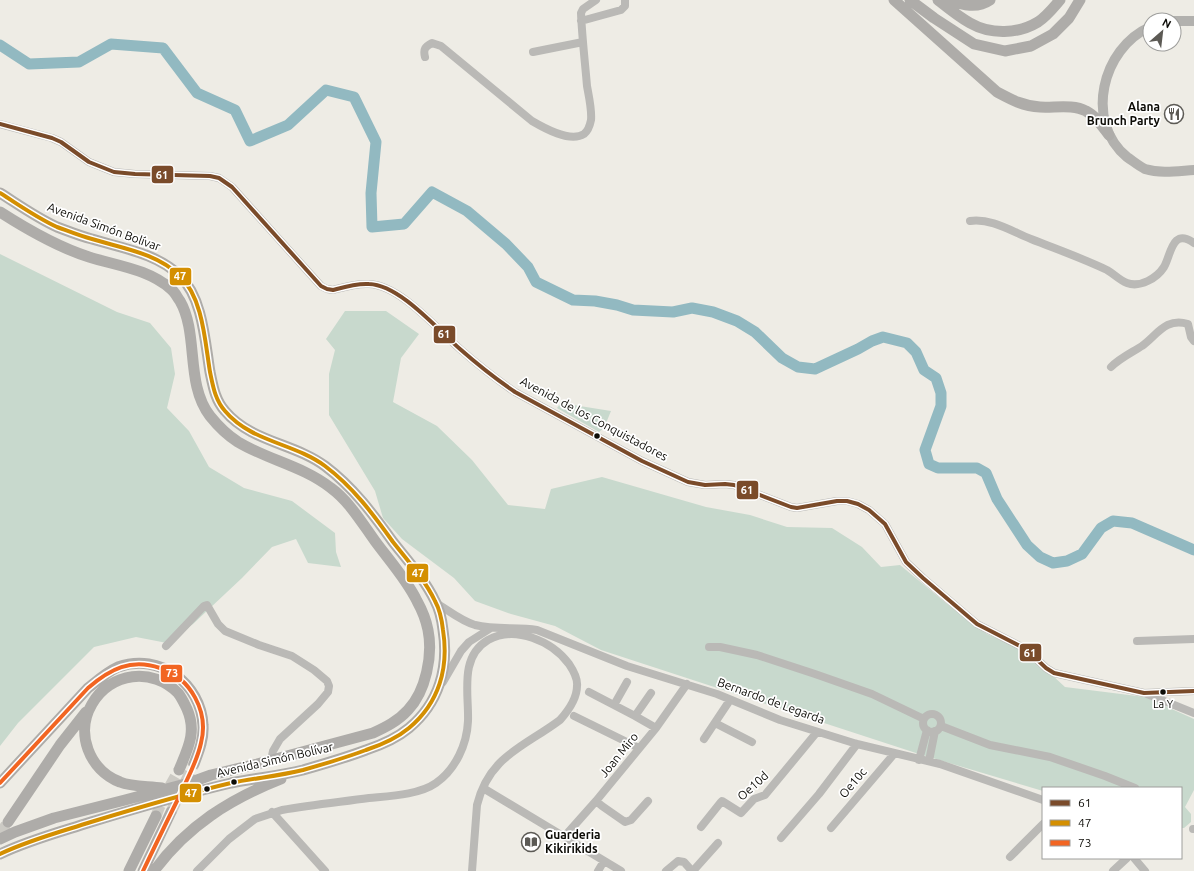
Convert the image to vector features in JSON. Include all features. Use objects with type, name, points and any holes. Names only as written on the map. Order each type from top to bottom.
[{"type":"highway","points":[[894,0],[997,92],[1017,103],[1039,107],[1077,108],[1086,111],[1094,116],[1109,135]]},
{"type":"highway","points":[[910,0],[934,18],[974,44],[1005,51],[1031,46],[1053,34],[1069,18],[1080,0]]},
{"type":"highway","points":[[938,0],[971,23],[986,30],[1003,32],[1022,29],[1038,22],[1046,16],[1060,0]]},
{"type":"highway","points":[[948,0],[968,6],[977,6],[990,0]]},
{"type":"highway","name":"Avenida Simón Bolívar","points":[[0,193],[33,214],[56,226],[142,254],[162,263],[179,275],[191,288],[200,312],[214,392],[223,410],[239,425],[257,435],[298,451],[321,463],[342,479],[367,506],[412,567],[436,603],[443,625],[446,646],[444,669],[439,688],[425,712],[408,729],[383,744],[348,757],[302,770],[207,789],[129,810],[23,843],[0,854]]},
{"type":"highway","name":"Avenida Simón Bolívar","points":[[0,212],[49,241],[89,257],[131,268],[158,278],[174,291],[184,309],[188,326],[195,378],[207,412],[221,429],[238,442],[257,452],[292,465],[314,476],[333,489],[350,507],[417,599],[424,616],[428,632],[429,648],[428,665],[424,683],[418,696],[409,709],[389,726],[373,733],[54,818],[0,839]]},
{"type":"highway","points":[[0,783],[88,688],[103,675],[119,667],[131,665],[153,665],[171,671],[185,682],[192,692],[198,702],[203,727],[202,743],[194,764]]},
{"type":"highway","points":[[8,822],[60,745],[102,691],[115,682],[133,676],[151,677],[171,686],[184,703],[190,716],[192,732],[189,745],[179,770]]},
{"type":"highway","points":[[92,704],[84,724],[85,736],[87,751],[99,768],[105,774],[125,784],[166,789]]},
{"type":"highway","points":[[154,871],[169,852],[187,834],[214,812],[238,798],[302,770]]},
{"type":"highway","points":[[143,871],[171,812]]},
{"type":"highway","points":[[129,871],[156,816]]},
{"type":"main road","points":[[1182,21],[1194,21]]},
{"type":"main road","points":[[1142,31],[1130,39],[1119,52],[1108,72],[1103,94],[1103,105],[1109,135],[1122,152],[1144,168],[1169,172],[1192,170]]},
{"type":"street","points":[[425,57],[424,52],[426,46],[432,43],[441,46],[532,121],[562,135],[579,136],[585,133],[588,129],[591,120],[581,13],[583,9],[596,0]]},
{"type":"street","points":[[581,21],[621,10],[625,6],[625,0]]},
{"type":"street","points":[[533,52],[583,42]]},
{"type":"street","name":"Avenida de los Conquistadores","points":[[0,124],[52,138],[61,142],[89,162],[114,172],[210,176],[219,178],[232,188],[321,286],[333,290],[369,284],[390,290],[412,304],[460,349],[497,380],[515,392],[642,461],[688,482],[705,485],[734,485],[791,507],[797,508],[837,501],[847,501],[858,504],[869,510],[884,524],[906,562],[923,578],[977,624],[1026,649],[1046,668],[1054,673],[1144,693],[1194,691]]},
{"type":"street","points":[[970,221],[979,220],[1002,227],[1079,257],[1113,273],[1124,282],[1137,285],[1146,282],[1164,267],[1173,243],[1178,239],[1185,239],[1194,244]]},
{"type":"street","points":[[1111,367],[1117,361],[1143,345],[1161,328],[1171,324],[1181,322],[1188,324],[1191,337],[1194,341]]},
{"type":"street","name":"Bernardo de Legarda","points":[[436,603],[474,625],[506,631],[537,630],[627,666],[687,684],[780,720],[857,744],[940,764],[1042,800]]},
{"type":"street","points":[[166,646],[204,606],[207,605],[218,624],[226,631],[292,656],[314,670],[327,681],[330,686],[328,692],[318,704],[280,739],[273,751],[271,760]]},
{"type":"street","points":[[439,688],[461,651],[469,642],[491,628]]},
{"type":"street","points":[[197,871],[218,849],[255,819],[272,812],[405,794],[426,788],[436,783],[457,761],[465,741],[468,720],[467,677],[472,659],[482,644],[506,631],[516,635],[533,638],[552,647],[572,667],[578,685],[570,706],[560,720],[506,756],[493,770],[483,788],[478,806],[472,871]]},
{"type":"street","points":[[1137,641],[1194,639]]},
{"type":"street","points":[[709,647],[720,647],[757,655],[815,674],[872,694],[924,719]]},
{"type":"street","points":[[614,705],[627,682]]},
{"type":"street","name":"Joan Miro","points":[[564,837],[596,801],[656,728],[687,684]]},
{"type":"street","points":[[589,692],[656,728]]},
{"type":"street","points":[[1144,693],[1194,713]]},
{"type":"street","points":[[635,716],[651,694]]},
{"type":"street","points":[[704,739],[730,700]]},
{"type":"street","points":[[919,760],[934,729],[941,720],[938,716],[932,714],[924,719]]},
{"type":"street","points":[[574,716],[639,748]]},
{"type":"street","points":[[924,719],[924,726],[990,745],[1050,757],[1132,787]]},
{"type":"street","points":[[715,723],[752,742]]},
{"type":"street","points":[[929,761],[934,729]]},
{"type":"street","name":"Oe10d","points":[[701,827],[722,801],[741,813],[754,799],[765,795],[817,732]]},
{"type":"street","points":[[781,838],[819,794],[857,744]]},
{"type":"street","name":"Oe10c","points":[[831,828],[894,754]]},
{"type":"street","points":[[483,788],[621,871]]},
{"type":"street","points":[[596,801],[626,822],[631,820],[648,801]]},
{"type":"street","points":[[272,812],[325,871]]},
{"type":"street","points":[[1010,857],[1042,825]]},
{"type":"street","points":[[666,871],[678,861],[684,862],[693,871],[718,843]]},
{"type":"street","points":[[203,871],[213,860],[218,849]]},
{"type":"street","points":[[1113,871],[1126,859]]},
{"type":"street","points":[[1135,859],[1145,871]]},
{"type":"street","points":[[598,871],[604,861]]},
{"type":"green space","points":[[0,254],[117,312],[150,323],[171,348],[175,374],[167,408],[189,431],[209,467],[244,488],[292,501],[335,533],[336,552],[341,567],[308,563],[296,539],[272,547],[242,578],[193,624],[167,643],[136,637],[94,647],[18,723],[0,746]]},
{"type":"green space","points":[[345,311],[386,311],[419,334],[401,358],[393,402],[437,426],[472,460],[508,505],[545,509],[551,489],[602,477],[706,507],[750,515],[787,527],[832,528],[862,547],[881,567],[900,565],[987,634],[1027,652],[1065,687],[1145,697],[1194,719],[1194,790],[1185,807],[1191,814],[1191,822],[1182,828],[1182,787],[1042,787],[1042,791],[919,754],[601,650],[555,626],[511,614],[475,601],[454,578],[402,539],[383,518],[375,491],[329,415],[329,374],[335,350],[326,339]]},
{"type":"green space","points":[[561,403],[611,411],[604,428],[599,432],[557,408]]},
{"type":"waterway","points":[[0,45],[29,64],[79,62],[111,44],[163,48],[197,93],[235,110],[250,141],[288,125],[326,90],[354,97],[376,142],[371,193],[372,227],[404,224],[432,192],[467,211],[506,244],[528,267],[536,282],[573,300],[595,301],[633,310],[673,312],[692,308],[713,312],[737,321],[755,332],[782,358],[798,367],[815,369],[883,337],[907,343],[916,352],[924,370],[936,378],[941,393],[941,406],[925,450],[929,464],[938,468],[977,468],[986,473],[997,499],[1027,545],[1040,557],[1053,563],[1067,561],[1082,554],[1101,528],[1113,521],[1132,523],[1194,550]]},
{"type":"tunnel","points":[[171,812],[194,764]]},
{"type":"tunnel","points":[[156,816],[163,798],[179,770]]},
{"type":"tunnel","points":[[0,834],[8,822]]},
{"type":"transit line","name":"61","points":[[0,124],[52,138],[61,142],[89,162],[114,172],[210,176],[219,178],[232,187],[321,286],[333,290],[355,285],[369,284],[381,286],[393,292],[418,309],[460,349],[515,392],[642,461],[688,482],[705,485],[734,485],[791,507],[797,508],[837,501],[847,501],[858,504],[869,510],[885,524],[906,562],[923,578],[977,624],[1026,649],[1046,668],[1054,673],[1144,693],[1194,691]]},
{"type":"transit line","name":"47","points":[[0,193],[57,227],[138,252],[161,262],[180,276],[188,285],[198,308],[202,321],[212,382],[215,393],[222,407],[235,421],[247,429],[313,458],[335,474],[354,492],[416,571],[431,593],[437,604],[443,627],[444,644],[443,671],[435,696],[428,707],[409,728],[389,741],[350,756],[303,770],[231,783],[143,806],[45,836],[0,854]]},
{"type":"transit line","name":"73","points":[[0,783],[88,688],[104,675],[121,667],[140,664],[160,668],[171,673],[189,688],[195,698],[200,708],[203,731],[201,743],[194,764],[143,871]]},
{"type":"place","name":"Alana Brunch Party","points":[[1174,114]]},
{"type":"place","name":"La Y","points":[[1163,692]]},
{"type":"place","name":"Guarderia Kikirikids","points":[[531,842]]}]
